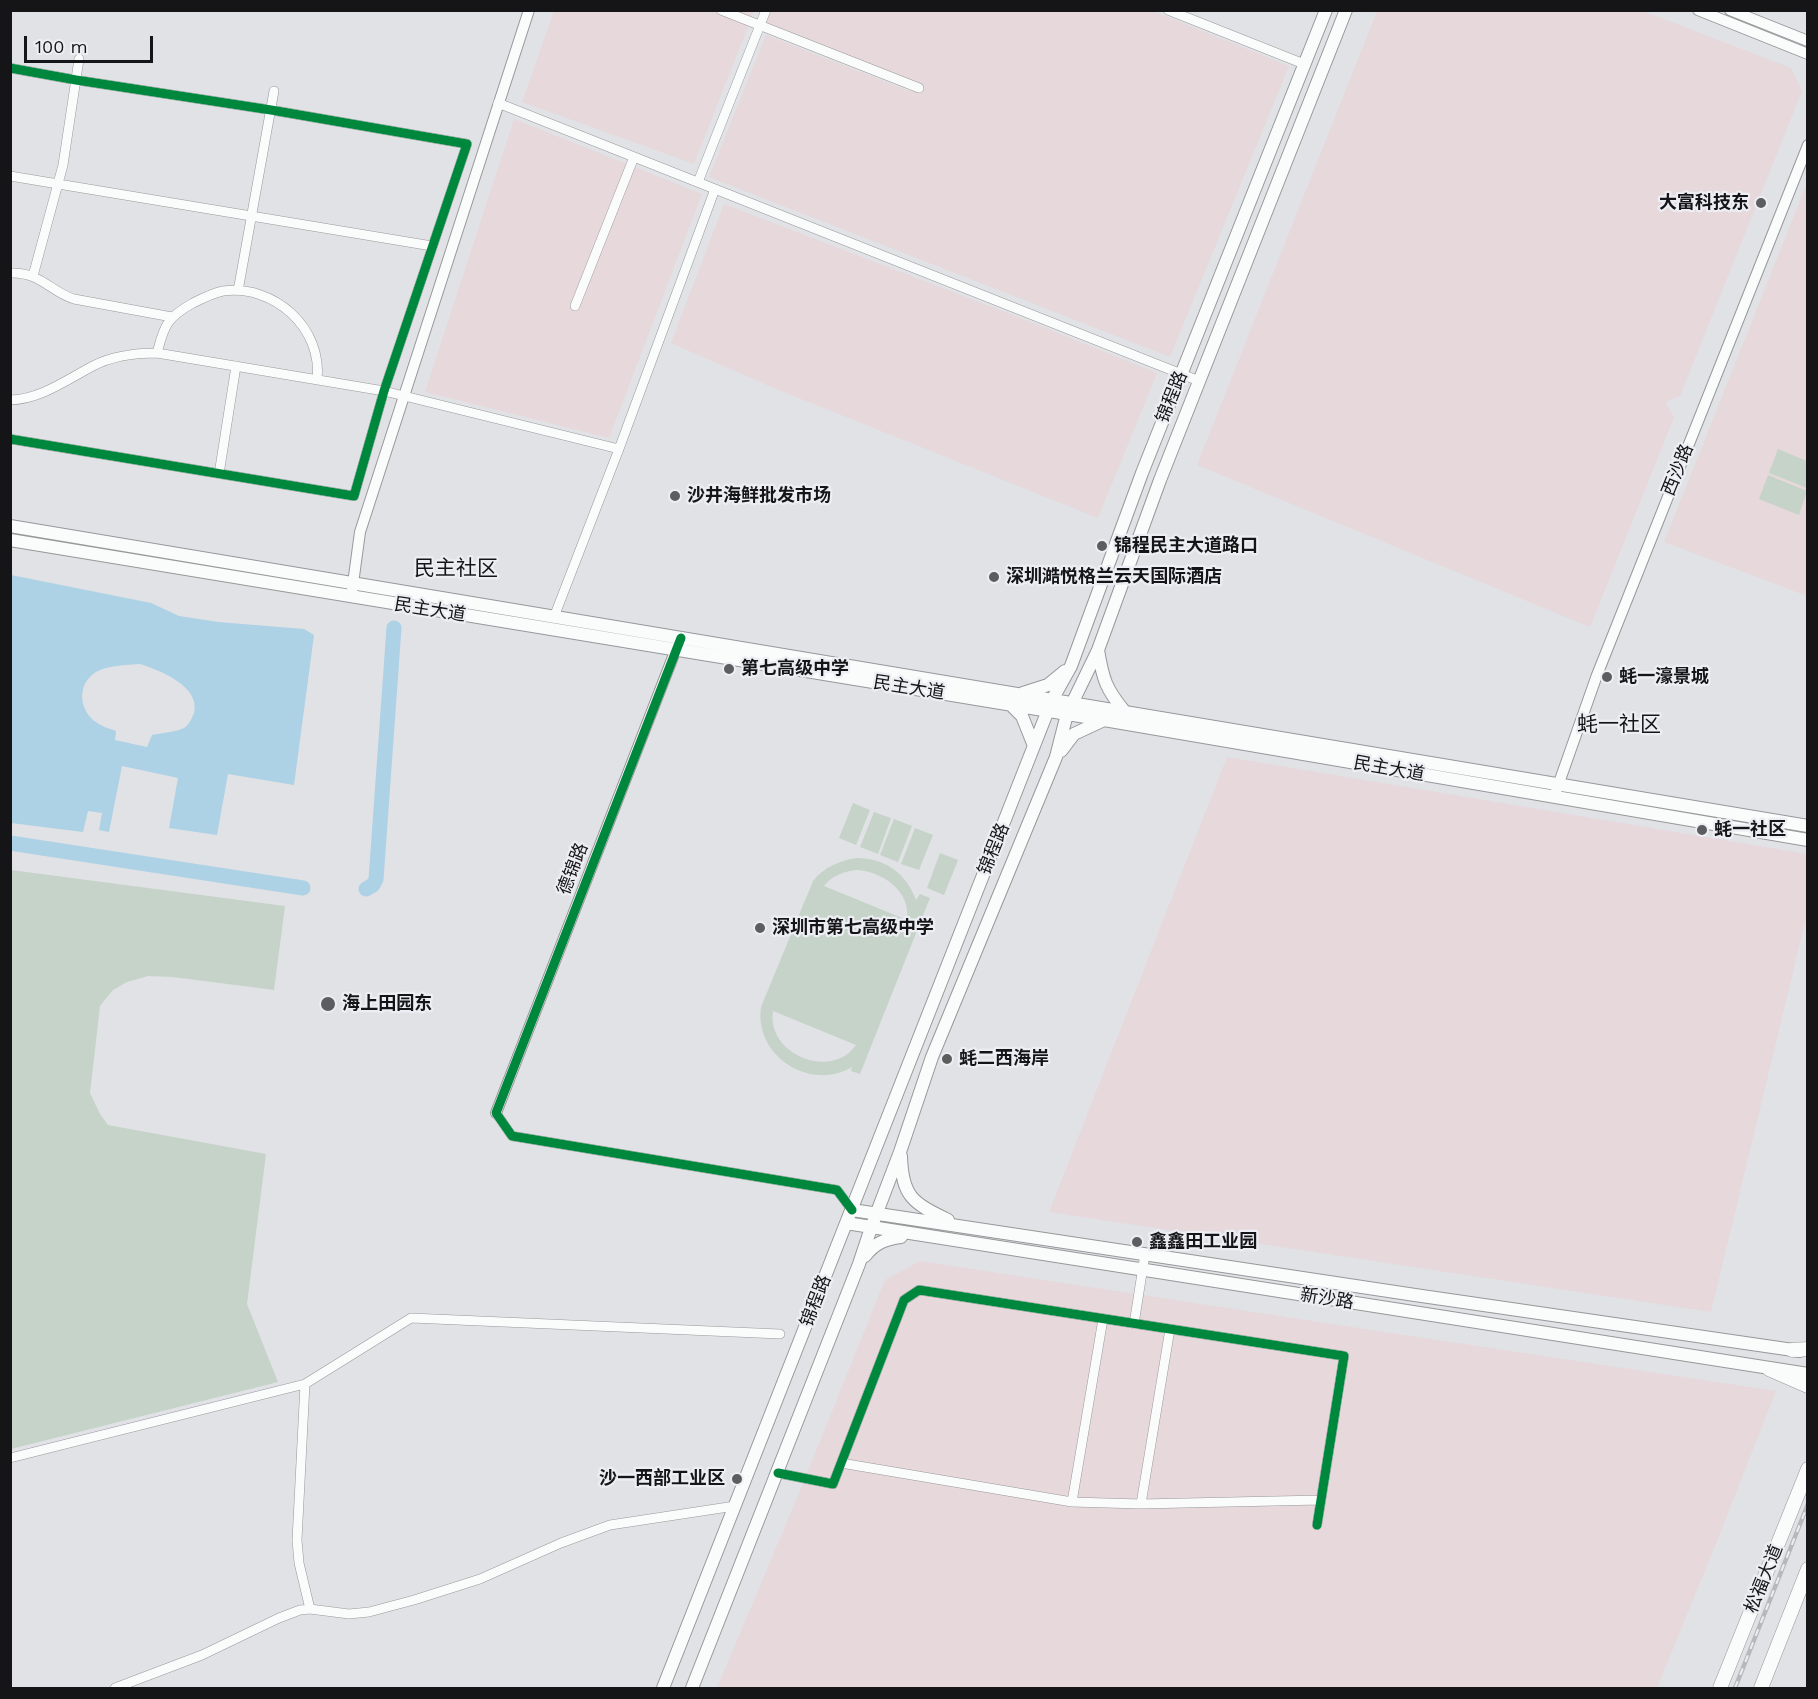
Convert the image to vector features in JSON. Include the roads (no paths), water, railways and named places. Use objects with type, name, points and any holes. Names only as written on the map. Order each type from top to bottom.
[{"type":"main road","name":"锦程路","points":[[663,1689],[1034,746],[1050,706],[1071,666],[1142,473],[1326,10]]},
{"type":"main road","name":"锦程路","points":[[692,1689],[860,1261],[932,1057],[1056,757],[1070,709],[1098,650],[1160,480],[1346,10]]},
{"type":"main road","name":"民主大道","points":[[10,526],[1022,694],[1050,706]]},
{"type":"main road","name":"民主大道","points":[[10,540],[1011,705],[1125,712],[1808,826]]},
{"type":"main road","points":[[1098,650],[1103,678],[1111,694],[1125,712]]},
{"type":"main road","points":[[1022,694],[1048,685],[1071,666]]},
{"type":"main road","points":[[1011,705],[1022,716],[1034,746]]},
{"type":"main road","name":"民主大道","points":[[1070,709],[1104,720],[1808,840]]},
{"type":"main road","points":[[1056,757],[1074,734],[1104,720]]},
{"type":"main road","points":[[900,1152],[901,1177],[906,1190],[921,1207],[963,1227]]},
{"type":"main road","name":"新沙路","points":[[852,1210],[1792,1350]]},
{"type":"main road","name":"新沙路","points":[[846,1224],[1808,1374]]},
{"type":"main road","points":[[860,1261],[872,1246],[888,1238],[917,1235]]},
{"type":"main road","points":[[1792,1350],[1808,1350]]},
{"type":"main road","points":[[1769,1369],[1808,1386]]},
{"type":"main road","name":"松福大道","points":[[1720,1689],[1808,1469]]},
{"type":"main road","name":"松福大道","points":[[1761,1689],[1808,1569]]},
{"type":"street","points":[[351,597],[360,532],[529,10]]},
{"type":"street","points":[[721,10],[919,88]]},
{"type":"street","points":[[698,182],[766,10]]},
{"type":"street","points":[[1168,10],[1304,64]]},
{"type":"street","points":[[1698,10],[1808,54]]},
{"type":"street","points":[[1730,10],[1808,41]]},
{"type":"street","points":[[33,276],[58,184],[80,59]]},
{"type":"street","points":[[10,68],[76,81],[271,110],[467,144],[384,391],[354,496],[10,440]]},
{"type":"street","points":[[238,291],[274,91]]},
{"type":"street","points":[[498,103],[1199,381]]},
{"type":"street","name":"西沙路","points":[[1554,797],[1597,675],[1808,145]]},
{"type":"street","points":[[575,306],[634,157]]},
{"type":"street","points":[[10,176],[432,246]]},
{"type":"street","points":[[554,617],[715,189]]},
{"type":"street","points":[[10,273],[33,276],[74,299],[172,317]]},
{"type":"street","points":[[157,353],[162,334],[172,317],[191,305],[221,291],[259,294],[280,304],[306,330],[312,342],[318,366],[317,380]]},
{"type":"street","points":[[10,400],[34,396],[95,365],[112,359],[128,355],[157,353],[384,391],[619,449]]},
{"type":"street","points":[[219,474],[236,366]]},
{"type":"street","name":"德锦路","points":[[496,1113],[681,638]]},
{"type":"street","points":[[496,1113],[512,1136],[837,1190],[852,1210]]},
{"type":"street","points":[[1134,1324],[1145,1254]]},
{"type":"street","points":[[778,1473],[833,1484],[904,1300],[919,1290],[1344,1356],[1317,1525]]},
{"type":"street","points":[[10,1458],[304,1384],[411,1318],[780,1334]]},
{"type":"street","points":[[1072,1502],[1103,1319]]},
{"type":"street","points":[[1141,1504],[1170,1329]]},
{"type":"street","points":[[304,1384],[297,1540],[299,1563],[310,1610]]},
{"type":"street","points":[[841,1462],[1072,1502],[1141,1504],[1320,1500]]},
{"type":"street","points":[[116,1689],[201,1655],[300,1610],[349,1614],[369,1612],[480,1579],[561,1543],[610,1525],[735,1506]]},
{"type":"water","points":[[11,575],[151,603],[179,616],[218,622],[304,629],[314,635],[294,785],[228,774],[217,835],[169,828],[178,778],[122,766],[109,832],[99,830],[102,813],[88,811],[83,832],[11,823]],"holes":[[[140,664],[167,675],[185,687],[194,703],[194,713],[184,728],[152,735],[147,747],[115,740],[116,731],[97,723],[87,712],[82,699],[84,686],[92,675],[103,669]]]},
{"type":"waterway","points":[[366,889],[373,885],[376,879],[394,628]]},
{"type":"waterway","points":[[10,843],[303,888]]},
{"type":"railway","points":[[1735,1688],[1808,1504]]},
{"type":"place","name":"大富科技东","points":[[1761,203]]},
{"type":"place","name":"沙井海鲜批发市场","points":[[675,496]]},
{"type":"place","name":"锦程民主大道路口","points":[[1102,546]]},
{"type":"place","name":"深圳澔悦格兰云天国际酒店","points":[[994,577]]},
{"type":"place","name":"第七高级中学","points":[[729,669]]},
{"type":"place","name":"蚝一濠景城","points":[[1607,677]]},
{"type":"place","name":"蚝一社区","points":[[1702,830]]},
{"type":"place","name":"深圳市第七高级中学","points":[[760,928]]},
{"type":"place","name":"海上田园东","points":[[328,1004]]},
{"type":"place","name":"蚝二西海岸","points":[[947,1059]]},
{"type":"place","name":"鑫鑫田工业园","points":[[1137,1242]]},
{"type":"place","name":"沙一西部工业区","points":[[737,1479]]},
{"type":"district","name":"民主社区","points":[[456,569]]},
{"type":"district","name":"蚝一社区","points":[[1619,725]]}]
